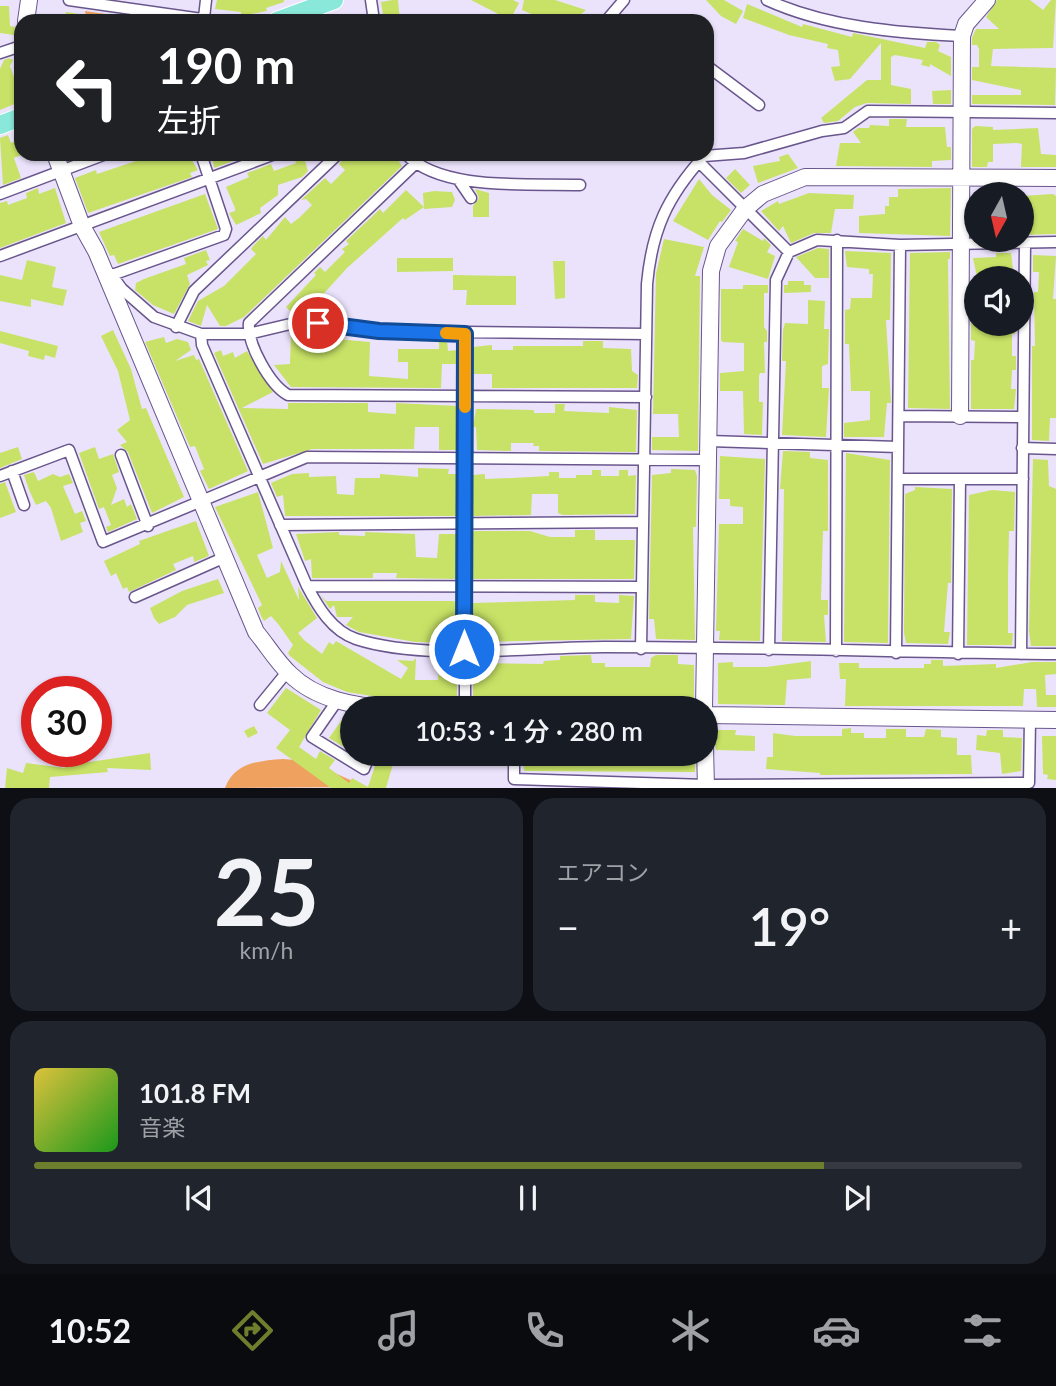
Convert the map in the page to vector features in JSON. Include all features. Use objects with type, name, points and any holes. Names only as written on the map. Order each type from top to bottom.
[{"type":"main road","points":[[296,14],[334,0]]},
{"type":"street","points":[[69,0],[174,14]]},
{"type":"street","points":[[612,14],[624,0]]},
{"type":"street","points":[[767,0],[792,11],[824,19],[919,34],[962,36]]},
{"type":"street","points":[[960,416],[962,36],[966,24],[987,0]]},
{"type":"street","points":[[714,71],[759,105]]},
{"type":"street","points":[[714,155],[744,153],[822,131],[844,128],[868,111],[1056,113]]},
{"type":"street","points":[[58,161],[82,226],[112,275],[122,289],[154,317],[176,327],[201,334],[248,334],[303,321],[379,331],[646,334]]},
{"type":"street","points":[[0,194],[88,161]]},
{"type":"street","points":[[112,275],[224,235],[226,229],[204,161]]},
{"type":"street","points":[[0,256],[256,161]]},
{"type":"street","points":[[176,327],[194,291],[331,161]]},
{"type":"street","points":[[412,161],[446,178],[580,185]]},
{"type":"street","points":[[641,649],[642,459],[650,247],[669,202],[699,162],[789,252]]},
{"type":"street","points":[[415,164],[249,323],[248,334],[279,391],[288,395],[646,397]]},
{"type":"street","points":[[704,696],[711,271],[718,246],[745,209],[763,194],[805,177],[1056,178]]},
{"type":"street","points":[[458,179],[471,198]]},
{"type":"street","points":[[769,650],[776,280],[789,252],[817,240],[900,244],[962,243]]},
{"type":"street","points":[[836,651],[837,240]]},
{"type":"street","points":[[1034,242],[1056,242]]},
{"type":"street","points":[[896,653],[900,244]]},
{"type":"street","points":[[96,251],[256,632],[287,672],[306,688],[338,701],[312,737],[340,754]]},
{"type":"street","points":[[1021,654],[1025,252]]},
{"type":"street","points":[[201,334],[258,477],[307,586],[334,627],[352,638],[391,648],[1056,654]]},
{"type":"street","points":[[465,334],[465,696]]},
{"type":"street","points":[[899,416],[1022,417]]},
{"type":"street","points":[[709,441],[898,447]]},
{"type":"street","points":[[1022,448],[1056,449]]},
{"type":"street","points":[[0,476],[69,450],[103,542],[148,526],[199,500],[307,457],[709,460]]},
{"type":"street","points":[[121,455],[148,526]]},
{"type":"street","points":[[12,471],[24,505]]},
{"type":"street","points":[[899,479],[1023,478]]},
{"type":"street","points":[[958,654],[960,479]]},
{"type":"street","points":[[280,525],[642,522]]},
{"type":"street","points":[[135,597],[223,558]]},
{"type":"street","points":[[307,586],[641,587]]},
{"type":"street","points":[[260,705],[287,672]]},
{"type":"street","points":[[718,715],[1056,720]]},
{"type":"street","points":[[514,766],[514,779],[706,786],[1029,783],[1030,720]]},
{"type":"street","points":[[706,766],[706,786]]},
{"type":"shaded area","points":[[283,759],[308,761],[366,787],[225,788],[235,773],[249,764]]},
{"type":"building","points":[[217,0],[284,0],[266,8],[267,11],[251,14],[215,9]]},
{"type":"building","points":[[398,0],[399,14],[383,14],[381,2]]},
{"type":"building","points":[[471,0],[513,0],[519,3],[513,14],[498,14]]},
{"type":"building","points":[[524,0],[555,0],[586,10],[581,14],[531,14],[522,10]]},
{"type":"building","points":[[706,0],[724,0],[743,11],[736,24],[721,16]]},
{"type":"building","points":[[997,0],[1030,0],[1043,10],[1051,0],[1056,0],[1053,48],[993,49],[991,66],[1056,68],[1055,105],[972,104],[972,95],[1021,95],[1021,90],[972,80],[972,67],[979,67],[979,49],[977,45],[972,45],[972,38],[976,29],[999,29],[986,17]]},
{"type":"building","points":[[747,4],[802,27],[803,24],[852,37],[853,33],[925,48],[927,42],[936,42],[940,45],[938,51],[951,57],[951,76],[930,64],[930,67],[921,65],[923,60],[895,55],[891,57],[891,85],[911,89],[911,104],[867,103],[855,107],[838,121],[824,123],[821,118],[867,80],[881,80],[881,43],[850,79],[835,81],[831,67],[840,66],[838,50],[827,48],[828,44],[789,35],[743,18]]},
{"type":"building","points":[[0,6],[9,6],[10,26],[14,27],[14,35],[0,33]]},
{"type":"building","points":[[4,60],[13,60],[10,66],[14,77],[14,104],[0,110],[0,69]]},
{"type":"building","points":[[951,90],[951,104],[933,104],[932,91]]},
{"type":"building","points":[[889,119],[907,119],[906,127],[945,127],[947,147],[951,147],[951,160],[932,161],[932,167],[836,166],[840,143],[861,143],[853,132],[858,128],[869,128],[870,125],[889,126]]},
{"type":"building","points":[[975,126],[993,127],[993,130],[1038,128],[1041,154],[1056,155],[1056,167],[1021,167],[1022,144],[1017,143],[993,144],[993,162],[988,162],[987,167],[972,167],[972,129]]},
{"type":"building","points":[[8,135],[11,143],[14,142],[14,161],[21,178],[3,185],[0,138]]},
{"type":"building","points":[[788,154],[798,168],[758,183],[753,166],[780,161],[779,157]]},
{"type":"building","points":[[136,161],[192,161],[198,170],[190,173],[192,177],[88,213],[75,178],[96,170],[97,174]]},
{"type":"building","points":[[213,161],[233,161],[214,168]]},
{"type":"building","points":[[295,161],[305,161],[308,171],[302,177],[278,185],[278,195],[260,208],[261,213],[236,225],[229,213],[235,211],[235,208],[226,187],[249,177],[247,173],[271,164],[274,171]]},
{"type":"building","points":[[342,161],[399,161],[402,166],[244,317],[226,326],[220,326],[207,305],[201,326],[188,321],[198,301],[224,286],[256,254],[251,249],[263,236],[266,240],[285,217],[291,224],[312,205],[306,199],[301,200],[325,178],[331,184],[345,170],[339,164]]},
{"type":"building","points":[[735,169],[750,185],[741,193],[726,178]]},
{"type":"building","points":[[699,179],[712,195],[731,210],[708,240],[673,221]]},
{"type":"building","points":[[38,188],[39,194],[55,188],[66,223],[0,248],[0,203],[7,201],[8,205],[27,198],[26,193]]},
{"type":"building","points":[[951,188],[950,236],[859,233],[859,216],[885,214],[889,197],[898,197],[898,189]]},
{"type":"building","points":[[475,189],[489,193],[489,217],[473,217],[473,206],[479,198]]},
{"type":"building","points":[[406,190],[424,207],[405,220],[403,218],[347,268],[307,312],[293,314],[286,307],[316,275],[314,273],[320,267],[325,272],[345,252],[342,249],[349,244],[346,241],[380,209],[383,213]]},
{"type":"building","points":[[452,192],[455,200],[452,207],[424,209],[423,193]]},
{"type":"building","points":[[809,193],[854,195],[853,209],[835,209],[831,233],[814,233],[791,243],[783,226],[779,231],[761,211],[778,201],[779,204]]},
{"type":"building","points":[[205,194],[218,229],[118,264],[114,255],[110,256],[99,232]]},
{"type":"building","points":[[1034,195],[1056,196],[1056,234],[1034,235]]},
{"type":"building","points":[[743,229],[763,241],[764,238],[771,245],[767,252],[775,256],[768,279],[729,267],[738,242],[735,241]]},
{"type":"building","points":[[664,239],[704,247],[695,276],[700,276],[698,451],[652,450],[652,437],[679,437],[678,414],[653,414],[656,274]]},
{"type":"building","points":[[818,248],[829,249],[829,278],[815,278],[796,257]]},
{"type":"building","points":[[206,250],[210,260],[206,261],[208,265],[187,275],[190,284],[174,314],[153,305],[135,290],[136,283],[186,264],[184,258]]},
{"type":"building","points":[[845,251],[891,253],[890,320],[886,320],[891,403],[887,403],[884,437],[844,437],[844,423],[870,420],[870,391],[851,391],[849,344],[845,344],[845,310],[850,309],[851,298],[872,298],[873,274],[869,274],[869,269],[847,267]]},
{"type":"building","points":[[950,252],[950,409],[908,408],[910,253]]},
{"type":"building","points":[[996,253],[1011,253],[1013,266],[975,266],[973,258],[996,257]]},
{"type":"building","points":[[1033,255],[1056,256],[1053,299],[1056,299],[1056,418],[1050,418],[1049,441],[1032,440],[1034,292],[1038,292],[1039,272],[1034,272]]},
{"type":"building","points":[[397,258],[453,258],[453,271],[397,272]]},
{"type":"building","points":[[27,260],[56,267],[52,287],[67,290],[63,306],[31,299],[31,307],[0,301],[0,275],[22,280]]},
{"type":"building","points":[[553,261],[565,261],[565,298],[555,299]]},
{"type":"building","points":[[453,275],[516,276],[516,305],[466,305],[467,290],[453,290]]},
{"type":"building","points":[[788,281],[804,281],[804,285],[811,285],[811,292],[784,293],[784,285],[788,285]]},
{"type":"building","points":[[743,285],[768,285],[768,293],[764,293],[764,327],[767,331],[767,342],[764,342],[765,373],[760,373],[759,376],[759,402],[763,402],[762,435],[744,434],[743,391],[720,391],[720,373],[744,371],[744,343],[721,340],[721,289],[743,289]]},
{"type":"building","points":[[808,300],[825,301],[824,329],[829,329],[828,364],[822,366],[822,388],[829,388],[826,437],[782,435],[786,361],[782,361],[783,330],[785,323],[808,324]]},
{"type":"building","points":[[113,330],[131,369],[142,409],[146,408],[184,497],[152,513],[128,452],[120,445],[127,442],[117,430],[130,420],[118,371],[101,336]]},
{"type":"building","points":[[0,331],[58,346],[55,358],[45,355],[44,360],[28,356],[29,351],[0,343]]},
{"type":"building","points":[[291,335],[370,342],[369,376],[408,379],[408,362],[398,362],[398,349],[439,349],[439,340],[447,340],[448,351],[457,350],[457,364],[442,364],[441,388],[291,387],[274,365],[290,364]]},
{"type":"building","points":[[971,336],[1012,336],[1012,356],[1016,356],[1011,389],[1016,389],[1014,409],[971,409],[971,360],[974,360],[975,341],[971,340]]},
{"type":"building","points":[[164,337],[166,343],[177,339],[188,342],[191,350],[175,361],[194,355],[196,360],[199,359],[248,471],[209,489],[200,471],[204,469],[195,446],[190,447],[145,342]]},
{"type":"building","points":[[583,341],[603,341],[603,348],[631,349],[632,371],[638,375],[637,388],[492,388],[492,374],[473,374],[473,347],[492,345],[492,350],[513,350],[513,346],[583,346]]},
{"type":"building","points":[[221,350],[223,356],[233,352],[235,358],[247,351],[273,392],[242,408],[288,409],[288,403],[368,403],[368,412],[396,414],[396,403],[457,406],[456,450],[439,450],[439,427],[415,427],[414,449],[312,449],[263,464],[214,353]]},
{"type":"building","points":[[555,404],[565,404],[564,411],[609,413],[609,407],[637,410],[636,452],[539,451],[539,446],[533,446],[534,443],[511,443],[511,451],[477,450],[476,427],[473,427],[476,409],[555,413]]},
{"type":"building","points":[[18,447],[22,459],[0,468],[0,453]]},
{"type":"building","points":[[95,447],[99,459],[113,454],[119,472],[112,475],[117,488],[111,505],[124,499],[127,507],[131,504],[137,519],[108,532],[106,527],[111,525],[104,507],[99,509],[79,453]]},
{"type":"building","points":[[783,451],[810,452],[810,458],[828,460],[828,531],[823,531],[821,600],[828,600],[828,615],[824,615],[826,642],[782,641],[784,489],[780,489]]},
{"type":"building","points":[[846,453],[890,460],[888,643],[844,642]]},
{"type":"building","points":[[720,456],[765,459],[760,641],[719,640],[720,631],[716,631],[719,524],[743,524],[743,507],[730,506],[730,499],[719,499]]},
{"type":"building","points":[[1033,459],[1048,460],[1049,486],[1056,489],[1056,646],[1031,646],[1029,631]]},
{"type":"building","points":[[418,468],[449,469],[448,474],[457,474],[457,516],[285,516],[283,495],[277,497],[271,483],[292,474],[309,473],[309,477],[336,476],[337,494],[354,495],[355,478],[380,478],[380,474],[418,477]]},
{"type":"building","points":[[671,469],[695,470],[697,476],[696,527],[693,527],[695,640],[656,639],[654,619],[649,619],[652,475],[671,473]]},
{"type":"building","points":[[592,470],[601,470],[601,476],[619,476],[619,470],[628,470],[628,476],[636,475],[635,514],[563,515],[558,513],[558,494],[532,494],[531,515],[473,516],[473,475],[485,474],[485,479],[549,476],[549,472],[559,472],[559,478],[576,478],[576,475],[592,475]]},
{"type":"building","points":[[34,472],[38,481],[53,474],[60,477],[69,474],[73,483],[63,486],[75,514],[82,511],[86,521],[80,523],[83,532],[61,541],[51,508],[46,501],[36,505],[29,490],[24,475]]},
{"type":"building","points":[[5,482],[16,512],[0,518],[0,484]]},
{"type":"building","points":[[915,487],[952,489],[951,583],[948,583],[944,632],[950,632],[948,644],[906,643],[905,494],[915,490]]},
{"type":"building","points":[[992,490],[1015,492],[1014,531],[1009,531],[1008,575],[1008,633],[1013,633],[1012,645],[967,645],[969,495]]},
{"type":"building","points":[[258,492],[273,548],[257,555],[267,578],[280,572],[281,561],[299,600],[298,587],[317,618],[298,633],[304,640],[322,654],[329,642],[333,645],[336,641],[401,679],[408,668],[397,660],[413,661],[416,658],[415,680],[438,680],[439,667],[457,667],[457,696],[372,696],[347,692],[323,682],[290,656],[288,653],[293,645],[271,616],[264,621],[258,608],[262,605],[215,507]]},
{"type":"building","points":[[196,521],[209,556],[194,562],[193,556],[173,564],[176,570],[129,592],[127,587],[123,589],[116,573],[111,576],[104,561],[140,544],[139,541]]},
{"type":"building","points":[[575,530],[595,530],[595,540],[635,540],[634,579],[473,579],[473,531],[530,531],[550,537],[575,537]]},
{"type":"building","points":[[339,532],[339,535],[365,536],[365,532],[415,534],[416,557],[437,558],[439,534],[457,534],[457,579],[396,578],[397,573],[373,573],[373,578],[312,578],[311,559],[305,561],[296,534]]},
{"type":"building","points":[[218,579],[224,593],[187,605],[175,617],[159,624],[154,618],[150,608],[182,591]]},
{"type":"building","points":[[320,594],[326,601],[454,601],[457,604],[457,640],[454,643],[415,642],[359,632],[346,625],[353,617],[337,617],[334,605],[330,609]]},
{"type":"building","points":[[575,595],[595,595],[595,602],[619,603],[619,595],[634,596],[631,639],[473,642],[473,603],[575,600]]},
{"type":"building","points":[[591,655],[592,663],[605,663],[605,667],[650,667],[651,658],[656,655],[678,655],[678,664],[694,665],[694,696],[473,696],[473,663],[543,664],[544,661],[560,660],[560,656]]},
{"type":"building","points":[[931,660],[943,660],[943,666],[996,664],[996,668],[1032,662],[1056,662],[1056,674],[1045,675],[1046,695],[1056,695],[1056,707],[1037,707],[1036,689],[1024,689],[1023,706],[845,706],[846,679],[840,679],[839,663],[859,663],[859,668],[924,668],[924,664],[931,664]]},
{"type":"building","points":[[811,661],[811,678],[787,680],[785,705],[718,704],[718,663],[733,662],[733,667],[766,667]]},
{"type":"building","points":[[286,688],[321,710],[299,747],[316,759],[320,751],[335,760],[329,768],[349,783],[352,778],[368,787],[375,766],[392,766],[386,788],[331,788],[276,748],[290,730],[267,713]]},
{"type":"building","points":[[340,722],[340,745],[329,738]]},
{"type":"building","points":[[254,726],[258,733],[248,738],[244,731]]},
{"type":"building","points":[[851,728],[851,733],[864,733],[864,738],[886,738],[886,729],[906,729],[906,737],[924,737],[926,729],[941,730],[941,737],[957,738],[957,755],[971,755],[972,774],[820,775],[766,769],[767,757],[773,757],[773,733],[842,736],[842,729]]},
{"type":"building","points":[[718,730],[736,730],[735,735],[755,736],[755,751],[718,750]]},
{"type":"building","points":[[987,730],[1003,730],[1003,737],[1022,738],[1021,771],[1002,774],[1000,753],[976,750],[977,735],[986,736]]},
{"type":"building","points":[[1042,736],[1056,736],[1056,780],[1047,779],[1048,775],[1043,774]]},
{"type":"building","points":[[150,753],[151,770],[107,768],[108,772],[50,777],[49,788],[5,788],[7,768],[23,773],[25,767],[112,767],[112,759]]},
{"type":"building","points":[[523,766],[695,766],[695,772],[524,771]]},
{"type":"slow traffic","points":[[446,333],[465,334],[465,407]]},
{"type":"route","points":[[318,323],[379,331],[465,334],[464,649]]}]
